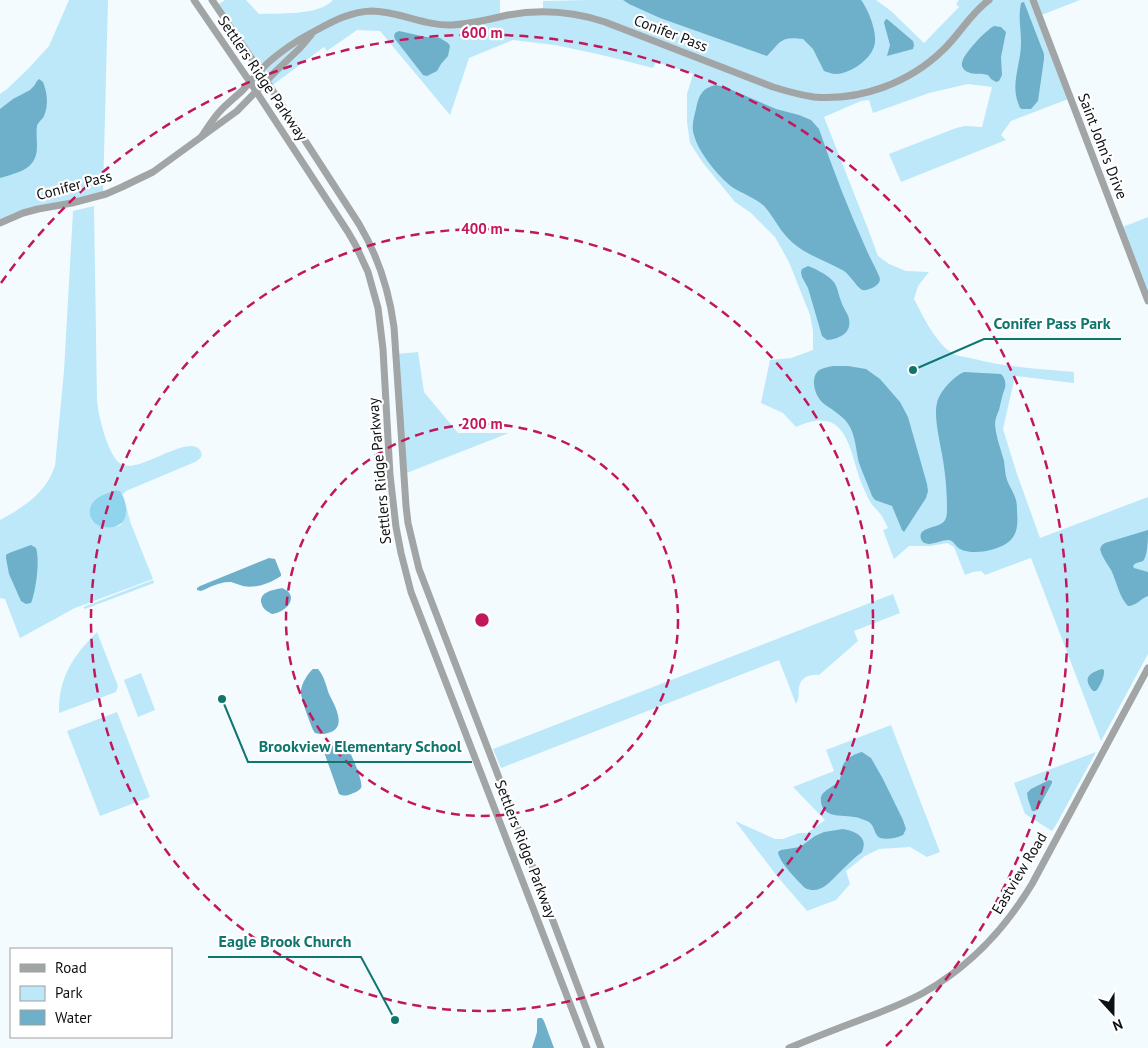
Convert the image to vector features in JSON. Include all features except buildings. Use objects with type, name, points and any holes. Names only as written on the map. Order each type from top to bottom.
[{"type":"street","name":"Settlers Ridge Parkway","points":[[194,0],[348,232],[368,272],[374,289],[380,326],[390,475],[396,527],[411,592],[587,1048]]},
{"type":"street","name":"Settlers Ridge Parkway","points":[[212,0],[359,224],[380,266],[391,306],[394,327],[406,506],[419,569],[602,1048]]},
{"type":"street","name":"Conifer Pass","points":[[202,136],[222,109],[284,50],[332,21],[360,12],[382,12],[424,22],[451,25],[525,13],[578,14],[606,22],[773,87],[801,95],[831,97],[854,95],[875,90],[895,83],[916,72],[944,50],[978,8],[989,0]]},
{"type":"street","name":"Saint John's Drive","points":[[1033,0],[1148,301]]},
{"type":"street","name":"Conifer Pass","points":[[0,223],[23,213],[90,198],[122,187],[153,172],[237,111],[300,48],[313,32]]},
{"type":"street","name":"Eastview Road","points":[[789,1048],[888,1009],[922,993],[959,968],[991,940],[1014,912],[1032,884],[1148,668]]},
{"type":"green space","points":[[69,0],[108,0],[103,194],[0,223],[0,94],[29,68],[49,46]]},
{"type":"green space","points":[[225,0],[246,0],[259,14],[308,11],[318,9],[333,0],[500,0],[500,16],[543,12],[543,1],[876,0],[891,11],[924,43],[959,7],[956,4],[959,0],[1080,0],[1039,16],[1071,98],[1011,121],[1001,135],[1006,140],[901,182],[889,154],[956,128],[965,126],[982,127],[992,87],[968,84],[929,93],[873,113],[869,100],[861,101],[824,117],[878,256],[889,264],[906,271],[929,272],[918,286],[914,299],[940,342],[952,353],[959,356],[996,364],[1074,372],[1074,383],[1015,376],[1003,429],[1040,538],[1148,497],[1148,654],[1101,741],[1031,558],[985,575],[981,571],[965,575],[954,547],[947,543],[931,546],[909,546],[894,559],[883,530],[888,528],[882,516],[868,498],[850,447],[845,436],[837,426],[828,421],[814,421],[796,427],[783,413],[761,403],[770,360],[791,358],[813,350],[813,331],[810,315],[789,262],[775,237],[751,213],[735,202],[703,163],[690,143],[687,122],[687,94],[693,74],[656,62],[653,68],[555,45],[513,40],[469,58],[450,115],[380,31],[357,30],[327,51],[324,47],[270,87],[216,6]]},
{"type":"green space","points":[[94,206],[97,400],[99,415],[108,444],[116,460],[121,464],[129,466],[185,447],[194,446],[200,450],[201,456],[195,462],[126,491],[123,494],[124,500],[123,495],[118,490],[101,496],[96,500],[91,509],[92,521],[113,527],[121,525],[126,509],[125,502],[131,524],[153,579],[75,608],[20,638],[5,599],[0,598],[0,520],[26,504],[40,492],[51,476],[55,466],[64,371],[73,211]]},
{"type":"green space","points":[[1148,217],[1148,301],[1120,228]]},
{"type":"green space","points":[[418,352],[424,392],[458,433],[509,433],[404,474],[396,354]]},
{"type":"green space","points":[[153,580],[154,583],[85,609],[83,607]]},
{"type":"green space","points":[[893,594],[900,613],[854,631],[858,641],[819,675],[809,676],[802,681],[796,704],[779,660],[501,768],[493,749]]},
{"type":"green space","points":[[97,632],[118,686],[116,692],[59,713],[59,700],[64,678],[74,659]]},
{"type":"green space","points":[[141,673],[155,710],[138,717],[124,680]]},
{"type":"green space","points":[[117,712],[150,797],[100,816],[67,731]]},
{"type":"green space","points":[[891,725],[940,852],[927,857],[910,847],[879,849],[865,856],[846,871],[850,884],[836,900],[807,911],[777,876],[735,821],[775,839],[807,833],[825,820],[793,787],[834,771],[826,750]]},
{"type":"green space","points":[[1096,752],[1052,831],[1025,814],[1014,783]]},
{"type":"shaded area","points":[[116,490],[120,491],[125,502],[125,518],[115,527],[110,528],[96,524],[90,515],[90,509],[94,501]]},
{"type":"water","points":[[623,0],[861,0],[871,19],[874,31],[874,47],[867,58],[855,68],[833,74],[824,71],[813,49],[803,39],[786,39],[767,56],[660,18]]},
{"type":"water","points":[[1024,2],[1044,54],[1038,101],[1031,109],[1020,108],[1015,83],[1021,51],[1020,8],[1021,3]]},
{"type":"water","points":[[887,19],[913,41],[913,49],[887,56],[890,45],[884,23]]},
{"type":"water","points":[[994,26],[1001,27],[1006,32],[1001,57],[1002,75],[999,81],[996,82],[988,75],[967,71],[963,68],[962,64],[970,48]]},
{"type":"water","points":[[399,31],[440,38],[448,43],[450,46],[448,56],[437,71],[427,76],[423,75],[395,39],[395,33]]},
{"type":"water","points":[[39,79],[43,82],[47,103],[46,112],[37,126],[37,146],[34,160],[26,169],[0,178],[0,109],[30,90]]},
{"type":"water","points":[[716,85],[776,109],[811,120],[819,129],[848,206],[880,277],[876,286],[862,290],[844,271],[799,248],[785,235],[765,207],[732,187],[710,164],[696,142],[693,125],[700,96],[704,90]]},
{"type":"water","points":[[808,266],[827,276],[837,287],[849,324],[846,332],[840,337],[827,340],[822,336],[808,288],[801,272],[802,269]]},
{"type":"water","points":[[833,366],[866,369],[880,379],[900,402],[908,417],[928,491],[926,498],[904,532],[892,506],[875,500],[872,496],[859,463],[854,437],[848,424],[820,400],[816,392],[814,378],[816,374],[821,369]]},
{"type":"water","points":[[964,372],[1001,374],[1005,382],[995,424],[1006,478],[1016,501],[1017,526],[1014,536],[1006,544],[981,552],[964,551],[949,540],[926,544],[921,539],[922,532],[939,525],[946,517],[946,482],[936,410],[938,399],[944,389]]},
{"type":"water","points":[[1148,530],[1145,559],[1133,566],[1148,572],[1148,596],[1128,606],[1122,598],[1100,549],[1105,543]]},
{"type":"water","points":[[31,545],[36,548],[38,560],[37,576],[31,603],[26,604],[21,601],[9,574],[6,555]]},
{"type":"water","points":[[269,558],[275,559],[281,574],[281,576],[273,581],[253,587],[223,582],[201,591],[197,590],[200,586]]},
{"type":"water","points":[[282,588],[290,595],[290,603],[283,610],[272,614],[263,607],[262,597],[267,592]]},
{"type":"water","points":[[313,669],[318,669],[322,675],[338,714],[339,720],[336,729],[325,734],[315,733],[313,730],[301,694],[304,681]]},
{"type":"water","points":[[1102,669],[1104,672],[1102,681],[1096,691],[1093,691],[1088,683],[1088,679],[1091,674]]},
{"type":"water","points":[[337,741],[343,742],[349,751],[361,785],[359,790],[346,795],[339,794],[324,752],[325,746]]},
{"type":"water","points":[[862,752],[871,758],[883,779],[903,820],[906,829],[903,835],[886,839],[880,838],[869,822],[859,818],[830,814],[822,807],[822,794],[838,782],[845,762]]},
{"type":"water","points":[[1049,780],[1052,783],[1038,809],[1032,811],[1027,793]]},
{"type":"water","points":[[843,829],[852,831],[860,836],[864,842],[862,852],[823,887],[815,890],[805,888],[785,866],[778,852],[800,847],[824,832]]},
{"type":"water","points":[[538,1018],[542,1018],[544,1021],[554,1048],[532,1048],[537,1032]]},
{"type":"place","name":"Conifer Pass Park","points":[[913,370]]},
{"type":"place","name":"Brookview Elementary School","points":[[222,699]]},
{"type":"place","name":"Eagle Brook Church","points":[[395,1020]]}]
